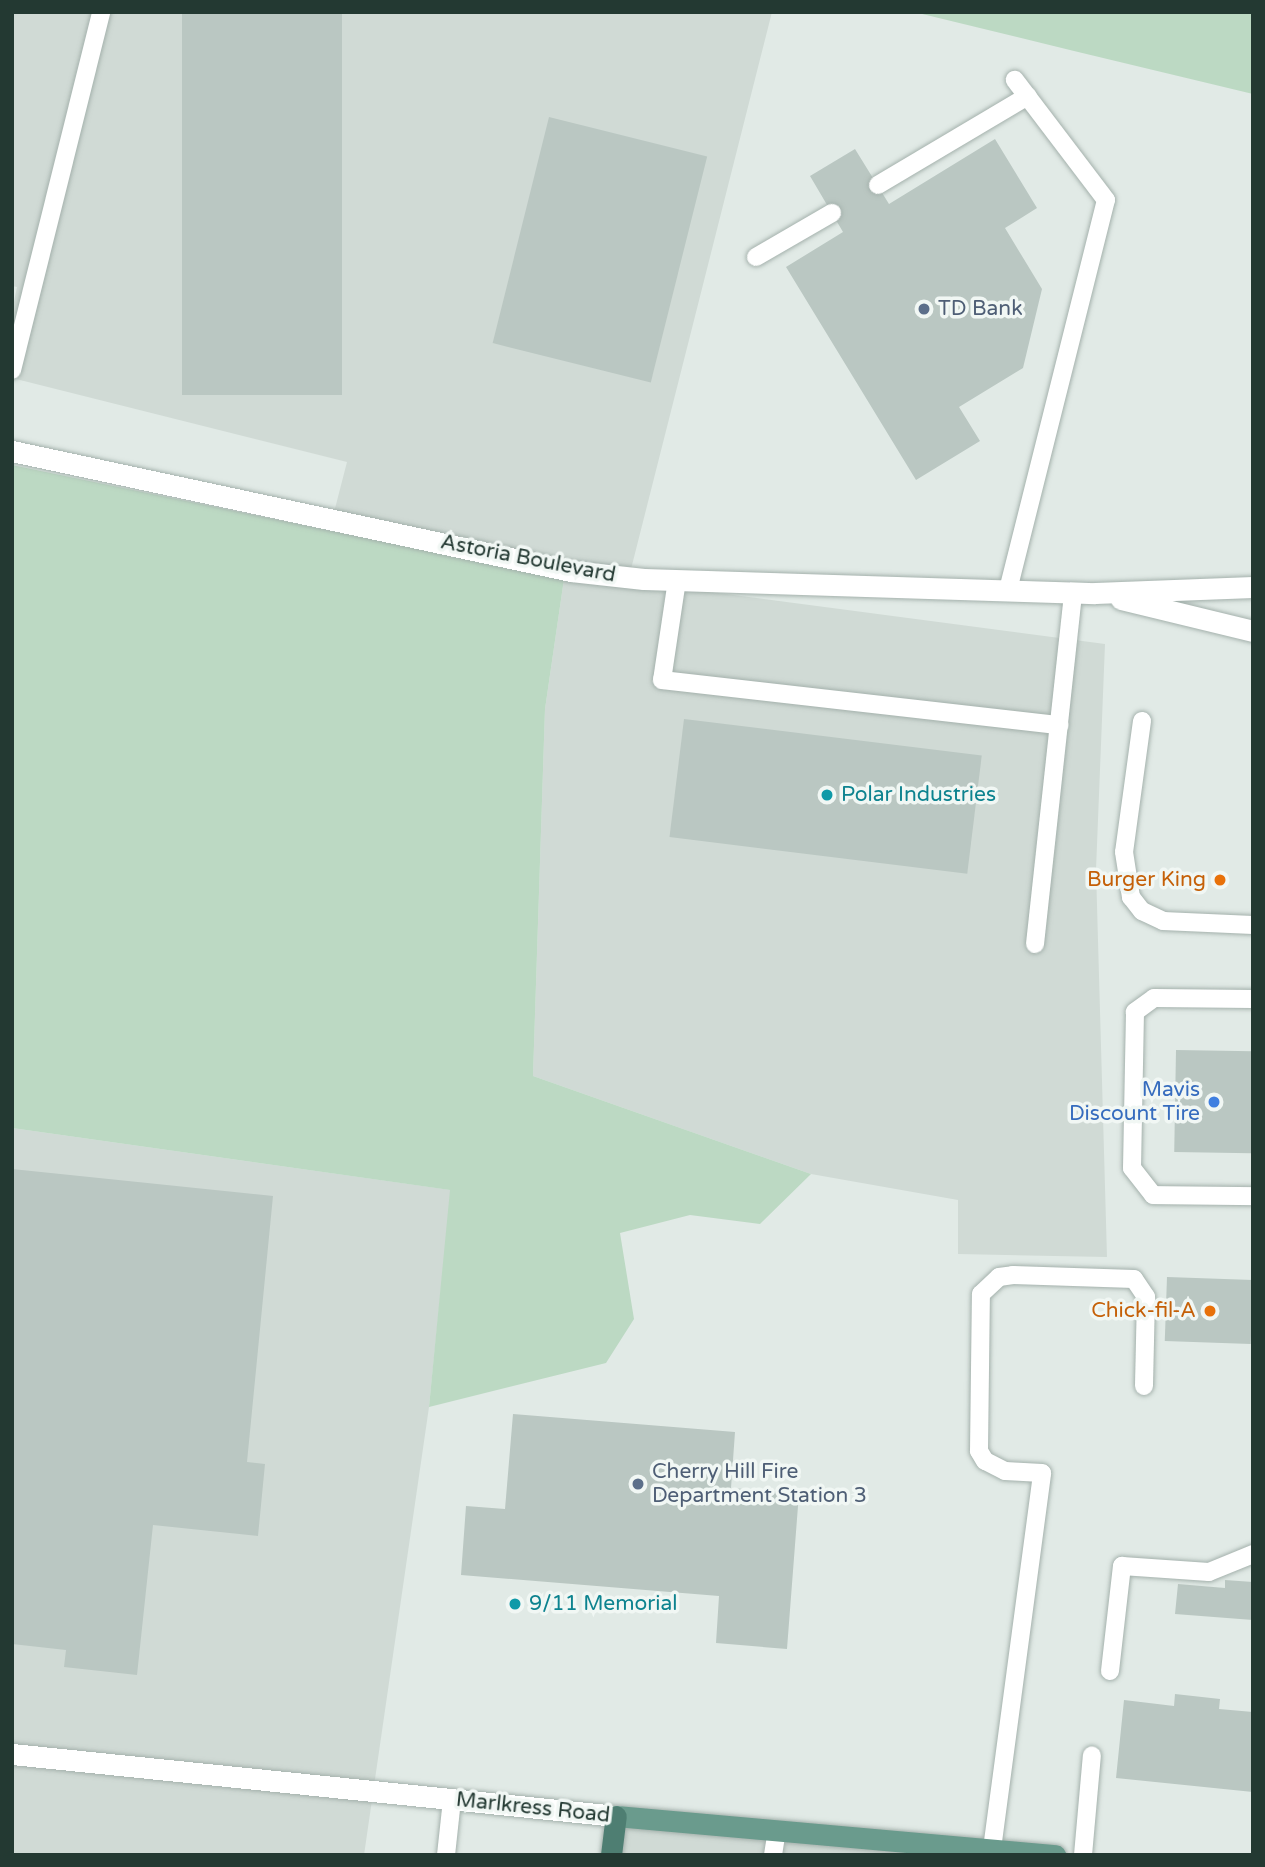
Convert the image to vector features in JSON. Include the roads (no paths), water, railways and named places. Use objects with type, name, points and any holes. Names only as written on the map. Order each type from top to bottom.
[{"type":"highway","points":[[611,1855],[616,1816]]},
{"type":"main road","name":"Marlkress Road","points":[[616,1816],[1055,1855]]},
{"type":"street","name":"Astoria Boulevard","points":[[12,451],[570,571],[677,580],[1096,593],[1253,587]]},
{"type":"street","name":"Astoria Boulevard","points":[[1096,593],[1253,631]]},
{"type":"street","name":"Marlkress Road","points":[[12,1754],[616,1816]]},
{"type":"lane","points":[[12,370],[101,12]]},
{"type":"lane","points":[[1008,590],[1106,200],[1015,80]]},
{"type":"lane","points":[[877,185],[1028,96]]},
{"type":"lane","points":[[756,257],[832,213]]},
{"type":"lane","points":[[677,580],[662,680],[1059,725]]},
{"type":"lane","points":[[1035,944],[1073,592]]},
{"type":"lane","points":[[1142,721],[1124,852],[1131,897],[1142,911],[1163,920],[1253,925]]},
{"type":"lane","points":[[1253,999],[1154,998],[1135,1012],[1132,1168],[1153,1195],[1253,1196]]},
{"type":"lane","points":[[992,1849],[1042,1473],[1005,1471],[985,1461],[979,1451],[978,1308],[989,1284],[1013,1275],[1134,1279],[1146,1297],[1144,1386]]},
{"type":"lane","points":[[1110,1671],[1122,1566],[1209,1572],[1253,1554]]},
{"type":"lane","points":[[1083,1855],[1092,1755]]},
{"type":"lane","points":[[446,1855],[452,1800]]},
{"type":"lane","points":[[773,1855],[777,1830]]},
{"type":"place","name":"TD Bank","points":[[924,309]]},
{"type":"place","name":"Polar Industries","points":[[827,795]]},
{"type":"place","name":"Burger King","points":[[1220,880]]},
{"type":"place","name":"Mavis Discount Tire","points":[[1214,1102]]},
{"type":"place","name":"Chick-fil-A","points":[[1210,1311]]},
{"type":"place","name":"Cherry Hill Fire Department Station 3","points":[[638,1484]]},
{"type":"place","name":"9/11 Memorial","points":[[515,1604]]}]
